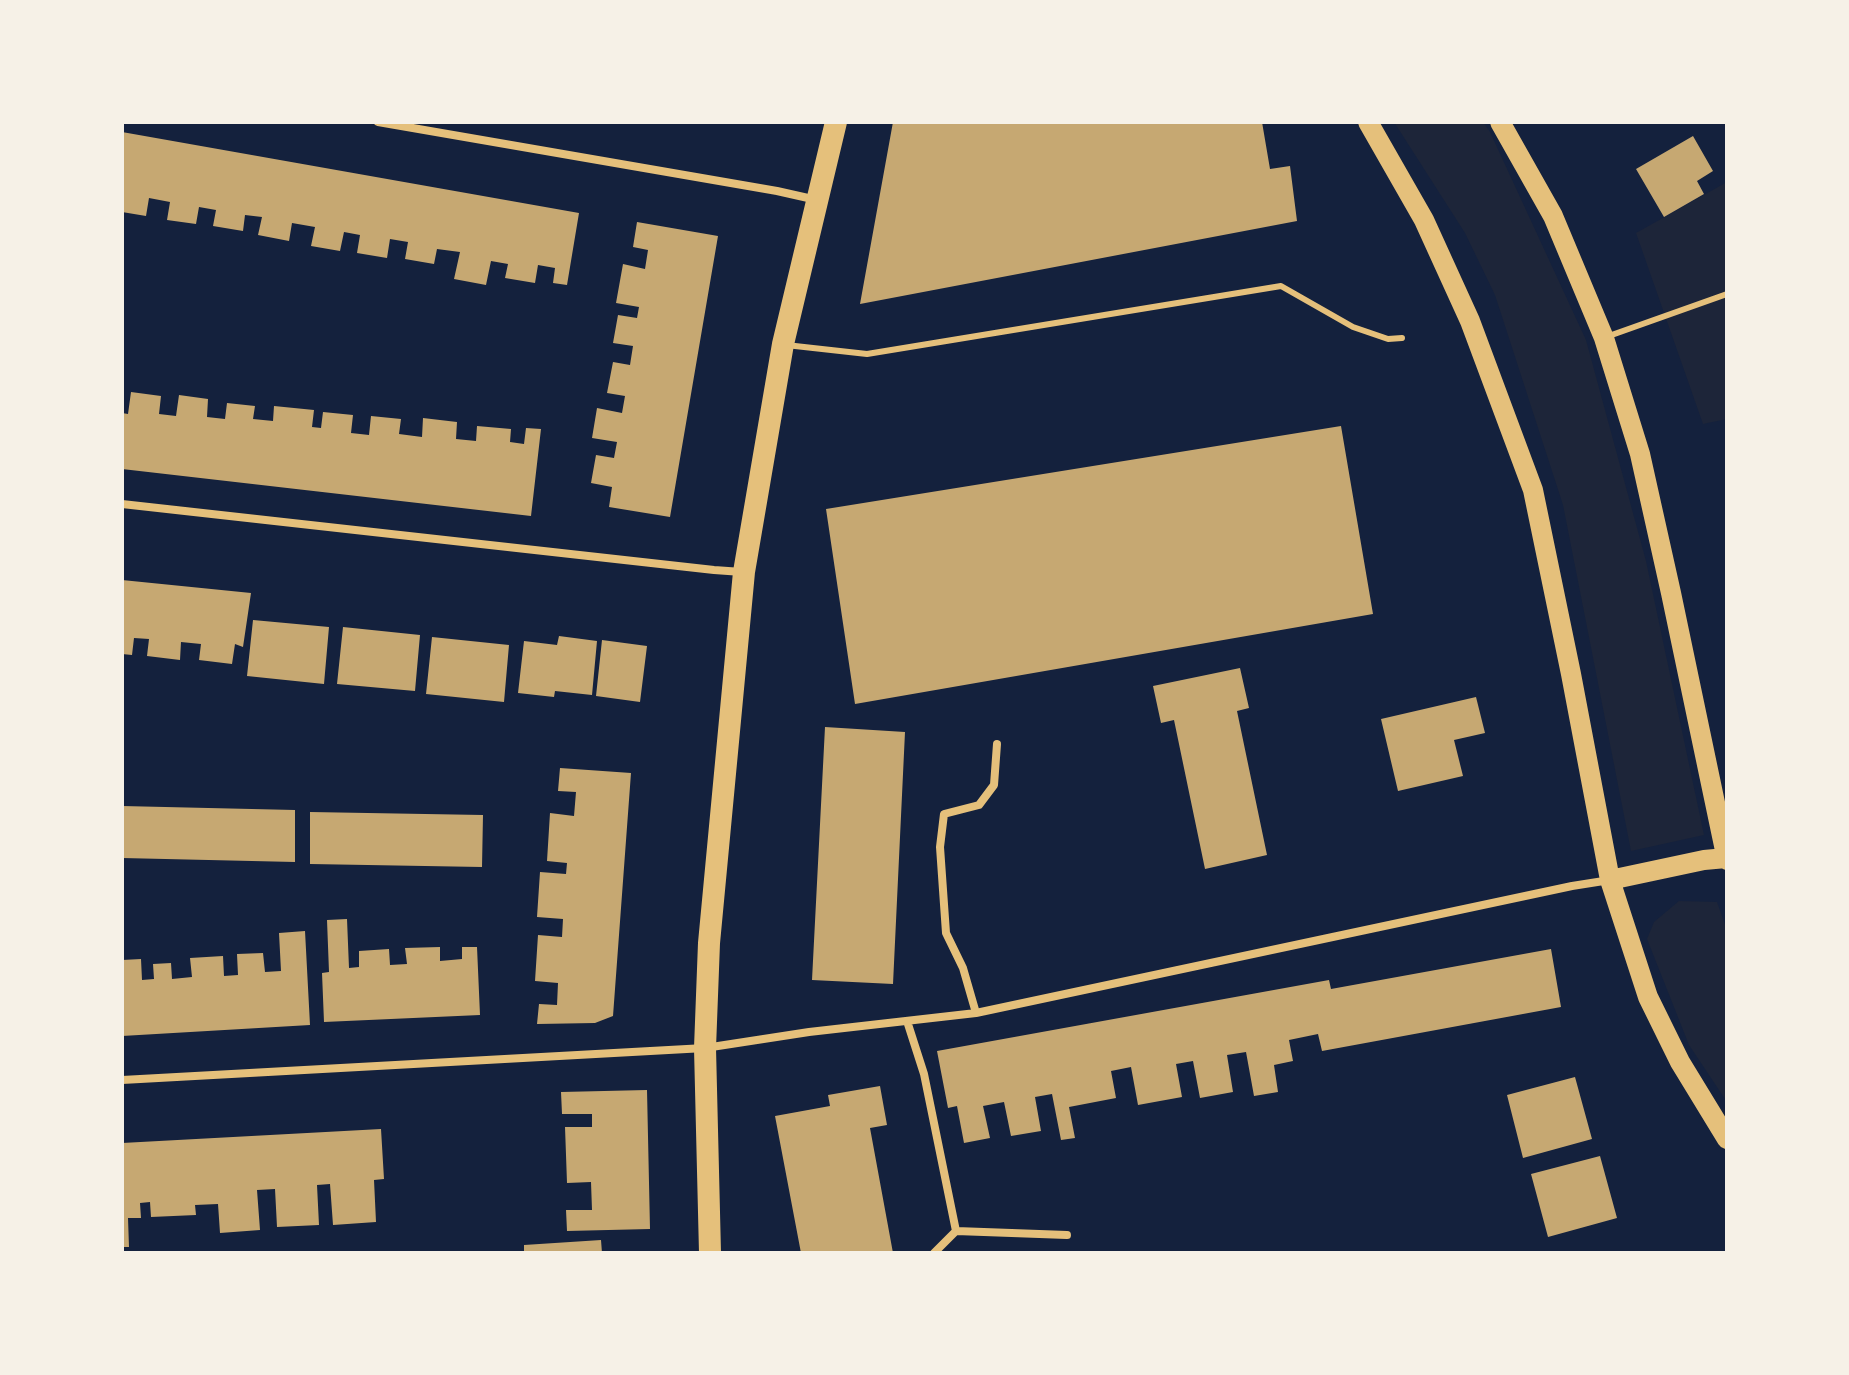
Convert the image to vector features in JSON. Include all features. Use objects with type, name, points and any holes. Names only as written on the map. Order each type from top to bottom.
[{"type":"highway","points":[[710,1253],[705,1048],[710,931],[744,572],[783,344],[836,122]]},
{"type":"main road","points":[[1368,122],[1424,220],[1470,321],[1533,490],[1610,880],[1648,997],[1680,1062],[1727,1139]]},
{"type":"main road","points":[[1500,122],[1553,216],[1604,338],[1640,454],[1727,859],[1704,860],[1610,880]]},
{"type":"street","points":[[378,122],[818,200]]},
{"type":"street","points":[[122,504],[744,572]]},
{"type":"street","points":[[976,1013],[963,968],[946,933],[940,847],[944,814],[979,805],[994,785],[997,744]]},
{"type":"street","points":[[122,1080],[705,1048],[809,1032],[976,1013],[1610,880]]},
{"type":"street","points":[[907,1021],[924,1074],[956,1231]]},
{"type":"street","points":[[934,1253],[956,1231],[1067,1235]]},
{"type":"lane","points":[[783,344],[867,354],[1281,286],[1353,327],[1388,339],[1402,338]]},
{"type":"lane","points":[[1604,338],[1727,294]]},
{"type":"shaded area","points":[[1394,122],[1483,122],[1586,340],[1646,561],[1704,835],[1631,851],[1563,505],[1495,295],[1465,233]]},
{"type":"shaded area","points":[[1727,182],[1727,419],[1703,424],[1636,233]]},
{"type":"shaded area","points":[[1679,901],[1717,902],[1727,930],[1727,1102],[1689,1045],[1647,939],[1654,922]]},
{"type":"building","points":[[893,122],[1262,122],[1270,169],[1290,166],[1297,221],[860,304]]},
{"type":"building","points":[[122,132],[579,213],[567,285],[553,283],[555,268],[538,265],[535,283],[505,278],[508,264],[491,261],[486,285],[454,279],[460,252],[437,249],[434,264],[405,259],[408,242],[390,239],[387,258],[357,253],[360,235],[344,232],[340,251],[311,246],[315,227],[292,223],[289,241],[258,235],[262,217],[245,215],[243,231],[213,226],[216,210],[199,207],[196,224],[167,220],[170,202],[149,198],[146,216],[122,212]]},
{"type":"building","points":[[1693,136],[1713,171],[1697,181],[1704,194],[1664,217],[1636,169]]},
{"type":"building","points":[[637,222],[718,236],[670,517],[609,507],[612,487],[591,483],[596,455],[614,458],[617,442],[592,438],[597,408],[622,413],[625,396],[607,393],[613,362],[630,365],[633,346],[613,343],[618,315],[637,318],[639,307],[616,303],[623,264],[645,269],[648,250],[633,247]]},
{"type":"building","points":[[131,392],[161,396],[159,414],[176,416],[179,395],[208,399],[207,417],[225,419],[227,403],[255,406],[253,419],[273,421],[274,406],[314,410],[312,427],[321,428],[323,412],[353,415],[351,433],[369,435],[371,416],[401,419],[399,434],[422,437],[423,418],[457,422],[456,439],[476,441],[477,426],[511,429],[510,442],[524,444],[526,428],[541,429],[531,516],[122,469],[122,413],[128,414]]},
{"type":"building","points":[[1341,426],[1373,614],[855,704],[826,509]]},
{"type":"building","points":[[122,580],[251,593],[243,647],[235,644],[232,664],[199,660],[201,644],[181,642],[180,660],[147,656],[149,639],[134,638],[132,655],[122,654]]},
{"type":"building","points":[[253,620],[329,627],[324,684],[247,676]]},
{"type":"building","points":[[343,627],[420,635],[415,691],[337,684]]},
{"type":"building","points":[[559,636],[597,641],[592,695],[555,691],[554,697],[518,693],[524,641],[557,645]]},
{"type":"building","points":[[432,637],[509,645],[504,702],[426,694]]},
{"type":"building","points":[[602,640],[647,646],[640,702],[596,696]]},
{"type":"building","points":[[1240,668],[1249,708],[1237,711],[1267,855],[1205,869],[1174,720],[1161,723],[1153,686]]},
{"type":"building","points":[[1476,697],[1485,733],[1454,740],[1463,776],[1398,791],[1381,719]]},
{"type":"building","points":[[825,727],[905,732],[893,984],[812,980]]},
{"type":"building","points":[[560,768],[631,773],[613,1016],[595,1023],[537,1024],[539,1004],[557,1005],[558,983],[535,981],[538,935],[562,937],[563,919],[537,917],[540,872],[566,874],[567,863],[547,861],[550,813],[574,816],[576,792],[558,791]]},
{"type":"building","points":[[122,806],[295,810],[295,862],[122,858]]},
{"type":"building","points":[[310,812],[483,815],[482,867],[310,864]]},
{"type":"building","points":[[347,919],[349,968],[359,967],[359,951],[389,949],[390,965],[407,964],[405,948],[440,947],[440,961],[462,959],[462,947],[477,947],[480,1015],[324,1022],[322,973],[329,972],[327,920]]},
{"type":"building","points":[[305,931],[310,1025],[122,1036],[122,960],[141,959],[142,980],[154,979],[153,964],[171,963],[172,979],[192,977],[190,958],[223,956],[224,976],[238,975],[237,954],[263,953],[265,972],[281,971],[279,933]]},
{"type":"building","points":[[1551,949],[1561,1007],[1322,1051],[1318,1034],[1289,1040],[1293,1061],[1274,1065],[1278,1092],[1254,1096],[1246,1052],[1227,1055],[1233,1092],[1200,1098],[1193,1061],[1176,1064],[1182,1097],[1138,1105],[1131,1067],[1111,1071],[1116,1098],[1069,1107],[1075,1138],[1061,1140],[1052,1094],[1035,1097],[1041,1131],[1011,1136],[1004,1102],[983,1106],[990,1138],[964,1143],[957,1106],[948,1108],[937,1051],[1329,980],[1331,989]]},
{"type":"building","points":[[1575,1077],[1592,1139],[1523,1158],[1507,1095]]},
{"type":"building","points":[[880,1086],[887,1125],[870,1128],[893,1253],[801,1253],[775,1116],[830,1106],[828,1095]]},
{"type":"building","points":[[647,1090],[650,1229],[567,1231],[566,1210],[592,1210],[591,1182],[567,1183],[565,1127],[592,1127],[592,1114],[562,1114],[561,1092]]},
{"type":"building","points":[[381,1129],[384,1179],[374,1180],[376,1222],[333,1225],[330,1184],[317,1185],[319,1225],[277,1227],[275,1189],[257,1190],[260,1230],[220,1233],[218,1204],[195,1205],[196,1215],[151,1217],[150,1202],[140,1203],[141,1218],[128,1218],[129,1247],[122,1247],[122,1143]]},
{"type":"building","points":[[1600,1156],[1617,1218],[1548,1237],[1531,1174]]},
{"type":"building","points":[[601,1240],[602,1253],[524,1253],[524,1245]]}]
